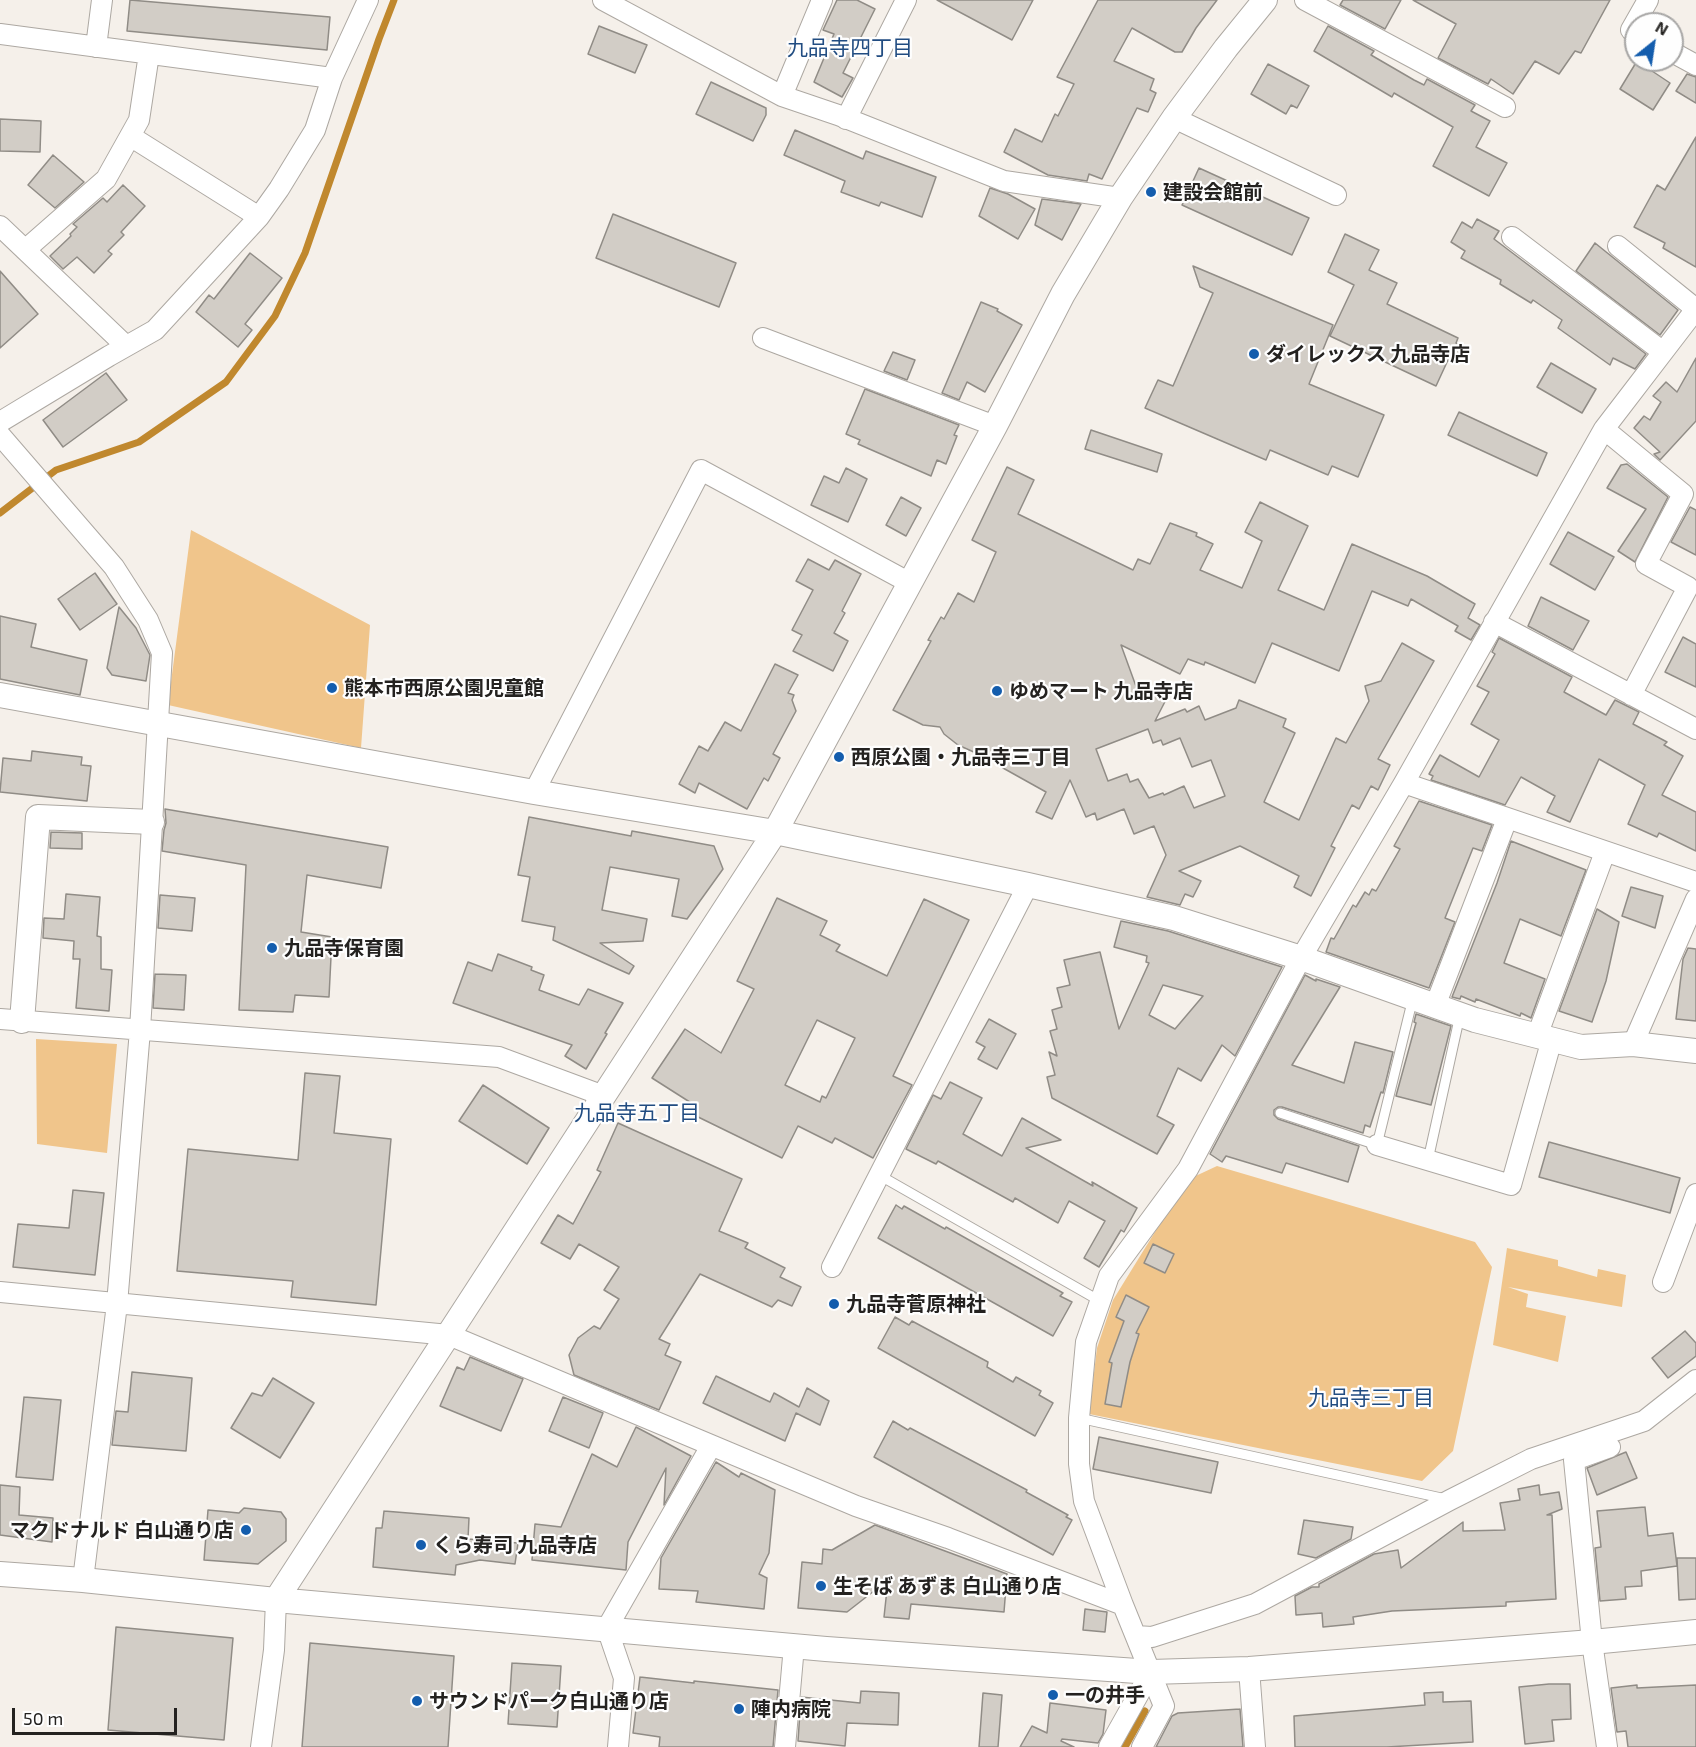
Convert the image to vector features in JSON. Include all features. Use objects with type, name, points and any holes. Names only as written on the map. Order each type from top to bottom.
[{"type":"street","points":[[96,47],[102,0]]},
{"type":"street","points":[[0,422],[155,330],[259,217],[315,130],[332,78],[368,0]]},
{"type":"street","points":[[603,0],[782,96],[1004,181],[1120,198]]},
{"type":"street","points":[[782,96],[822,0]]},
{"type":"street","points":[[846,119],[906,0]]},
{"type":"street","points":[[261,1747],[274,1650],[276,1600],[775,832],[995,426],[1063,294],[1120,198],[1174,118],[1265,0]]},
{"type":"street","points":[[1305,0],[1505,107]]},
{"type":"street","points":[[0,34],[332,78]]},
{"type":"street","points":[[25,250],[106,179],[139,120],[149,54]]},
{"type":"street","points":[[1174,118],[1336,195]]},
{"type":"street","points":[[130,136],[259,217]]},
{"type":"street","points":[[0,226],[126,346]]},
{"type":"street","points":[[1512,237],[1664,352]]},
{"type":"street","points":[[1142,1747],[1164,1706],[1084,1501],[1079,1464],[1079,1418],[1086,1342],[1109,1276],[1188,1169],[1301,958],[1404,783],[1604,429],[1696,309],[1618,246]]},
{"type":"street","points":[[763,338],[995,426]]},
{"type":"street","points":[[1604,429],[1683,494],[1646,564],[1688,587],[1631,695]]},
{"type":"street","points":[[0,435],[114,567],[148,620],[162,653],[140,1030],[117,1304],[83,1580]]},
{"type":"street","points":[[534,792],[701,470],[910,583]]},
{"type":"street","points":[[1494,622],[1696,729]]},
{"type":"street","points":[[0,695],[534,792],[775,832],[1028,885],[1174,918],[1301,958],[1460,1015],[1581,1047],[1633,1044],[1696,1051]]},
{"type":"street","points":[[1404,783],[1696,882]]},
{"type":"street","points":[[152,822],[38,817],[11,1021],[499,1057],[604,1096]]},
{"type":"street","points":[[1424,1002],[1507,819]]},
{"type":"street","points":[[1377,1145],[1511,1185],[1545,1037],[1605,852]]},
{"type":"street","points":[[832,1267],[1028,885]]},
{"type":"street","points":[[1633,1044],[1696,899]]},
{"type":"street","points":[[1663,1282],[1696,1194]]},
{"type":"street","points":[[0,1292],[450,1335],[856,1506],[948,1538],[1123,1605]]},
{"type":"street","points":[[1136,1636],[1152,1637],[1255,1604],[1531,1459],[1644,1421],[1696,1380]]},
{"type":"street","points":[[1607,1747],[1592,1642],[1574,1460],[1647,1433],[1696,1394]]},
{"type":"street","points":[[618,1747],[624,1678],[607,1628],[711,1446]]},
{"type":"street","points":[[0,1574],[794,1646],[1151,1672],[1249,1669],[1696,1632]]},
{"type":"street","points":[[785,1747],[794,1646]]},
{"type":"street","points":[[1249,1669],[1255,1747]]},
{"type":"street","points":[[1109,1747],[1151,1672]]},
{"type":"lane","points":[[1280,1113],[1377,1145],[1424,1002]]},
{"type":"lane","points":[[1428,1160],[1460,1015]]},
{"type":"lane","points":[[879,1175],[1100,1301]]},
{"type":"lane","points":[[1079,1418],[1450,1500]]},
{"type":"shaded area","points":[[191,530],[370,625],[361,748],[168,705]]},
{"type":"shaded area","points":[[36,1039],[117,1044],[107,1153],[37,1144]]},
{"type":"shaded area","points":[[1217,1166],[1475,1242],[1492,1267],[1453,1451],[1422,1481],[1089,1414],[1097,1348],[1113,1300],[1187,1180]]},
{"type":"shaded area","points":[[1507,1248],[1558,1260],[1558,1266],[1597,1277],[1598,1269],[1626,1275],[1622,1307],[1508,1287],[1528,1294],[1526,1307],[1566,1316],[1558,1362],[1493,1345]]},
{"type":"building","points":[[130,0],[330,17],[327,50],[127,31]]},
{"type":"building","points":[[837,0],[857,0],[875,9],[843,73],[853,78],[842,97],[814,82],[834,34],[823,30]]},
{"type":"building","points":[[937,0],[1033,0],[1012,40]]},
{"type":"building","points":[[1098,0],[1217,0],[1182,52],[1175,52],[1132,28],[1114,61],[1154,79],[1150,90],[1156,93],[1148,112],[1137,108],[1102,179],[1089,174],[1087,181],[1048,175],[1004,152],[1015,129],[1042,142],[1055,114],[1058,116],[1074,84],[1057,77]]},
{"type":"building","points":[[1343,0],[1401,0],[1385,29],[1340,5]]},
{"type":"building","points":[[1413,0],[1610,0],[1581,53],[1575,51],[1559,74],[1535,61],[1513,94],[1491,79],[1488,84],[1438,58],[1456,24]]},
{"type":"building","points":[[599,26],[647,45],[635,73],[588,54]]},
{"type":"building","points":[[1328,26],[1374,51],[1371,55],[1414,80],[1424,85],[1427,79],[1475,105],[1471,111],[1490,121],[1476,147],[1507,163],[1489,196],[1433,166],[1453,127],[1394,93],[1392,97],[1314,51]]},
{"type":"building","points":[[1268,64],[1309,86],[1297,108],[1291,105],[1286,114],[1251,94]]},
{"type":"building","points":[[1630,72],[1654,72],[1670,83],[1653,110],[1620,89]]},
{"type":"building","points":[[1687,74],[1696,77],[1696,103],[1676,91]]},
{"type":"building","points":[[711,82],[766,108],[766,115],[753,141],[696,114]]},
{"type":"building","points":[[0,119],[41,121],[40,152],[0,151]]},
{"type":"building","points":[[795,130],[863,159],[866,151],[936,177],[922,217],[881,202],[879,206],[841,192],[845,181],[784,155]]},
{"type":"building","points":[[1696,137],[1696,267],[1663,248],[1665,243],[1634,227],[1657,185],[1665,190]]},
{"type":"building","points":[[53,155],[84,182],[55,208],[28,185]]},
{"type":"building","points":[[1199,168],[1309,218],[1292,255],[1182,205]]},
{"type":"building","points":[[123,185],[145,206],[121,232],[124,235],[108,251],[112,254],[94,273],[77,257],[63,269],[50,256],[71,236],[70,234],[77,227],[73,224],[103,198],[107,202]]},
{"type":"building","points":[[990,188],[1008,194],[1035,209],[1018,239],[979,216]]},
{"type":"building","points":[[1042,199],[1081,204],[1062,240],[1035,225]]},
{"type":"building","points":[[613,214],[736,263],[719,307],[596,258]]},
{"type":"building","points":[[1477,219],[1499,231],[1494,239],[1646,354],[1635,369],[1613,358],[1610,365],[1558,328],[1562,320],[1533,300],[1531,303],[1500,284],[1501,280],[1461,258],[1465,251],[1451,242],[1462,222],[1472,228]]},
{"type":"building","points":[[1345,234],[1379,250],[1369,270],[1397,283],[1387,304],[1458,338],[1456,343],[1462,346],[1454,364],[1448,360],[1436,386],[1330,336],[1354,285],[1328,272]]},
{"type":"building","points":[[1595,243],[1678,310],[1660,335],[1576,271]]},
{"type":"building","points":[[250,253],[282,278],[245,324],[252,330],[238,347],[196,312],[209,295],[214,299]]},
{"type":"building","name":"ダイレックス 九品寺店","points":[[1193,266],[1333,325],[1309,384],[1384,415],[1358,477],[1332,466],[1328,475],[1270,450],[1266,460],[1145,408],[1158,380],[1173,386],[1213,293],[1200,287]]},
{"type":"building","points":[[0,271],[38,314],[0,348]]},
{"type":"building","points":[[981,302],[998,309],[997,311],[1022,325],[985,392],[967,382],[959,400],[942,393]]},
{"type":"building","points":[[893,352],[915,360],[907,380],[884,371]]},
{"type":"building","points":[[1696,358],[1696,421],[1660,460],[1654,454],[1660,452],[1634,428],[1644,416],[1650,420],[1661,402],[1653,396],[1666,382],[1677,392]]},
{"type":"building","points":[[1551,363],[1596,389],[1582,413],[1537,387]]},
{"type":"building","points":[[106,373],[127,400],[63,447],[43,420]]},
{"type":"building","points":[[865,389],[959,425],[946,464],[937,460],[931,476],[858,444],[860,440],[846,434]]},
{"type":"building","points":[[1459,412],[1547,453],[1537,476],[1448,435]]},
{"type":"building","points":[[1091,430],[1162,454],[1157,472],[1085,449]]},
{"type":"building","points":[[1627,464],[1668,497],[1635,562],[1618,551],[1646,509],[1607,488],[1621,465]]},
{"type":"building","points":[[1007,467],[1034,480],[1018,514],[1133,570],[1138,559],[1150,564],[1170,523],[1197,533],[1196,536],[1213,544],[1200,570],[1242,588],[1262,541],[1245,532],[1260,502],[1308,526],[1278,590],[1324,610],[1352,544],[1427,576],[1475,604],[1468,618],[1480,625],[1471,640],[1455,631],[1458,626],[1411,599],[1408,606],[1372,591],[1339,671],[1272,643],[1255,683],[1205,662],[1204,665],[1188,659],[1180,674],[1121,645],[1141,700],[1172,688],[1155,721],[1185,709],[1187,712],[1199,706],[1205,720],[1236,708],[1239,700],[1286,719],[1283,727],[1295,733],[1264,802],[1299,820],[1336,738],[1346,743],[1369,701],[1365,686],[1381,681],[1402,643],[1434,661],[1378,759],[1390,765],[1378,790],[1371,786],[1359,809],[1352,805],[1331,846],[1335,848],[1311,896],[1294,887],[1299,876],[1240,846],[1179,871],[1201,881],[1193,897],[1185,894],[1180,905],[1147,897],[1166,855],[1154,826],[1134,834],[1124,809],[1097,820],[1095,813],[1086,817],[1070,780],[1052,819],[1036,812],[1046,792],[1003,768],[993,756],[976,753],[958,745],[944,734],[940,727],[923,725],[893,710],[931,641],[928,640],[941,617],[944,619],[958,593],[974,602],[996,552],[972,540]],"holes":[[[1148,729],[1153,743],[1161,740],[1163,745],[1180,738],[1192,767],[1211,760],[1225,796],[1194,808],[1184,786],[1164,795],[1163,793],[1149,798],[1138,779],[1130,782],[1127,774],[1108,781],[1096,749]]]},
{"type":"building","points":[[846,468],[867,479],[848,522],[811,505],[824,476],[839,483]]},
{"type":"building","points":[[901,497],[921,508],[906,536],[886,525]]},
{"type":"building","points":[[1690,507],[1696,510],[1696,555],[1671,542]]},
{"type":"building","points":[[1568,532],[1614,557],[1595,590],[1550,564]]},
{"type":"building","points":[[808,559],[829,570],[835,560],[861,574],[842,611],[845,613],[834,633],[848,641],[833,671],[793,651],[802,635],[792,630],[813,590],[796,581]]},
{"type":"building","points":[[95,573],[117,604],[80,630],[58,599]]},
{"type":"building","points":[[1541,597],[1589,621],[1573,650],[1528,626]]},
{"type":"building","points":[[119,607],[136,628],[150,655],[146,681],[112,675],[107,668]]},
{"type":"building","points":[[0,616],[36,624],[31,647],[87,660],[80,695],[0,679]]},
{"type":"building","points":[[1683,637],[1696,644],[1696,687],[1665,672]]},
{"type":"building","points":[[1499,638],[1572,677],[1564,692],[1606,715],[1615,700],[1639,712],[1633,724],[1667,742],[1664,745],[1683,756],[1662,795],[1696,812],[1696,851],[1659,833],[1657,837],[1628,824],[1645,785],[1599,759],[1570,822],[1547,812],[1555,796],[1521,777],[1505,805],[1431,780],[1433,776],[1429,774],[1440,755],[1479,777],[1499,740],[1471,724],[1489,692],[1477,686],[1495,654],[1492,652]]},
{"type":"building","points":[[775,664],[798,675],[788,693],[794,695],[792,700],[796,711],[773,754],[780,758],[768,781],[764,778],[747,809],[699,783],[695,793],[679,784],[699,746],[708,751],[725,722],[741,731]]},
{"type":"building","points":[[32,751],[82,757],[81,765],[91,766],[87,801],[0,792],[3,758],[31,761]]},
{"type":"building","points":[[1419,801],[1492,825],[1482,851],[1473,848],[1445,918],[1455,922],[1429,988],[1326,952],[1331,938],[1334,939],[1353,905],[1356,907],[1365,892],[1369,895],[1372,889],[1376,891],[1400,849],[1394,846]]},
{"type":"building","points":[[165,809],[388,847],[381,888],[307,875],[301,932],[332,937],[329,997],[295,995],[293,1012],[239,1010],[246,865],[162,851],[166,823]]},
{"type":"building","points":[[529,817],[631,836],[632,831],[714,846],[723,869],[687,919],[672,916],[679,879],[610,867],[602,910],[647,919],[643,941],[600,943],[634,966],[629,974],[553,940],[555,927],[522,921],[530,877],[518,875]]},
{"type":"building","points":[[51,832],[82,833],[82,849],[50,848]]},
{"type":"building","points":[[1511,841],[1586,870],[1561,936],[1520,919],[1504,963],[1545,979],[1531,1018],[1476,999],[1475,1002],[1461,996],[1460,999],[1452,997]]},
{"type":"building","points":[[1631,887],[1663,896],[1655,928],[1622,916]]},
{"type":"building","points":[[66,894],[100,897],[97,936],[101,937],[101,969],[112,970],[109,1011],[76,1008],[80,959],[73,959],[74,941],[43,938],[44,918],[64,919]]},
{"type":"building","points":[[160,895],[195,898],[192,931],[158,928]]},
{"type":"building","points":[[777,898],[827,921],[820,935],[840,945],[836,951],[887,976],[924,899],[969,920],[893,1076],[912,1085],[873,1158],[835,1138],[832,1143],[798,1126],[782,1158],[692,1114],[696,1106],[652,1078],[685,1029],[721,1053],[754,989],[737,981]],"holes":[[[817,1020],[855,1038],[826,1098],[822,1096],[820,1102],[785,1085]]]},
{"type":"building","points":[[1597,909],[1619,922],[1606,981],[1592,1022],[1559,1011]]},
{"type":"building","points":[[1121,921],[1168,931],[1282,967],[1235,1056],[1222,1045],[1201,1081],[1178,1068],[1157,1116],[1174,1125],[1157,1154],[1052,1098],[1047,1077],[1055,1075],[1049,1052],[1057,1056],[1050,1031],[1057,1029],[1052,1010],[1062,1007],[1057,988],[1070,985],[1064,960],[1100,952],[1119,1029],[1149,963],[1146,962],[1147,956],[1114,947]],"holes":[[[1163,985],[1203,996],[1175,1029],[1149,1015]]]},
{"type":"building","points":[[1688,948],[1696,949],[1696,1021],[1676,1019],[1683,959]]},
{"type":"building","points":[[498,954],[532,967],[531,970],[544,975],[539,990],[579,1005],[588,989],[623,1003],[586,1069],[565,1056],[572,1045],[453,1003],[468,962],[492,971]]},
{"type":"building","points":[[155,974],[186,975],[184,1010],[153,1008]]},
{"type":"building","points":[[1305,975],[1316,981],[1316,979],[1340,987],[1292,1065],[1344,1083],[1355,1042],[1393,1052],[1383,1093],[1381,1092],[1370,1127],[1365,1125],[1363,1133],[1282,1107],[1274,1110],[1274,1115],[1278,1119],[1359,1146],[1348,1182],[1286,1163],[1282,1173],[1226,1156],[1222,1162],[1210,1154]]},
{"type":"building","points":[[1416,1014],[1451,1026],[1431,1105],[1396,1096],[1416,1023],[1414,1022]]},
{"type":"building","points":[[989,1019],[1016,1034],[997,1069],[978,1059],[985,1047],[976,1042]]},
{"type":"building","points":[[305,1073],[340,1076],[334,1133],[391,1139],[376,1305],[291,1297],[293,1281],[177,1271],[188,1149],[298,1160]]},
{"type":"building","points":[[950,1082],[982,1098],[963,1134],[1002,1156],[1022,1118],[1061,1140],[1026,1148],[1137,1208],[1124,1232],[1121,1230],[1099,1267],[1084,1258],[1105,1221],[1069,1201],[1058,1223],[1015,1198],[1013,1202],[938,1161],[936,1164],[906,1149],[933,1095],[941,1099]]},
{"type":"building","points":[[483,1085],[549,1128],[527,1164],[459,1121]]},
{"type":"building","points":[[618,1123],[742,1179],[719,1231],[748,1243],[745,1248],[785,1268],[780,1277],[801,1287],[792,1306],[778,1300],[772,1307],[700,1274],[659,1339],[670,1344],[665,1355],[681,1362],[659,1410],[574,1375],[569,1355],[578,1338],[594,1326],[600,1329],[619,1299],[604,1290],[619,1267],[579,1244],[570,1259],[541,1243],[558,1215],[573,1224],[601,1172],[597,1170]]},
{"type":"building","points":[[1549,1142],[1680,1178],[1670,1213],[1539,1177]]},
{"type":"building","points":[[73,1190],[104,1193],[95,1275],[13,1267],[18,1224],[69,1228]]},
{"type":"building","points":[[896,1205],[902,1209],[904,1206],[945,1229],[946,1227],[1063,1293],[1060,1296],[1072,1302],[1053,1336],[878,1238]]},
{"type":"building","points":[[1153,1244],[1174,1254],[1165,1273],[1144,1263]]},
{"type":"building","points":[[1126,1295],[1149,1307],[1136,1333],[1139,1334],[1130,1362],[1121,1407],[1105,1404],[1112,1363],[1109,1362],[1124,1321],[1116,1317]]},
{"type":"building","points":[[895,1317],[909,1325],[912,1321],[988,1362],[987,1367],[1013,1382],[1016,1377],[1041,1391],[1039,1395],[1053,1403],[1035,1436],[878,1348]]},
{"type":"building","points":[[1685,1331],[1696,1343],[1696,1356],[1668,1378],[1652,1358]]},
{"type":"building","points":[[470,1357],[523,1379],[501,1431],[440,1406],[457,1367],[464,1370]]},
{"type":"building","points":[[132,1372],[192,1378],[186,1451],[112,1445],[116,1411],[128,1412]]},
{"type":"building","points":[[716,1376],[770,1402],[774,1393],[799,1407],[807,1388],[829,1401],[820,1425],[796,1413],[785,1441],[703,1403]]},
{"type":"building","points":[[273,1378],[314,1403],[280,1458],[231,1428],[252,1393],[262,1396]]},
{"type":"building","points":[[24,1397],[61,1400],[53,1480],[16,1477]]},
{"type":"building","points":[[563,1397],[603,1413],[589,1448],[549,1431]]},
{"type":"building","points":[[893,1421],[1027,1490],[1026,1492],[1068,1515],[1066,1517],[1072,1520],[1053,1555],[874,1457]]},
{"type":"building","points":[[636,1427],[691,1456],[664,1505],[666,1468],[628,1542],[626,1570],[532,1560],[535,1524],[561,1527],[592,1454],[617,1467]]},
{"type":"building","points":[[1099,1437],[1218,1462],[1211,1493],[1093,1469]]},
{"type":"building","points":[[1626,1452],[1637,1478],[1597,1495],[1587,1468]]},
{"type":"building","points":[[716,1462],[739,1477],[741,1473],[775,1490],[769,1553],[759,1574],[767,1578],[764,1609],[696,1602],[698,1591],[659,1589],[661,1558]]},
{"type":"building","points":[[0,1485],[20,1487],[19,1515],[53,1518],[52,1542],[0,1535]]},
{"type":"building","points":[[1539,1485],[1540,1495],[1559,1492],[1562,1509],[1547,1515],[1552,1515],[1556,1599],[1506,1602],[1506,1606],[1392,1611],[1353,1617],[1354,1624],[1323,1627],[1322,1613],[1296,1615],[1295,1596],[1312,1587],[1319,1587],[1319,1584],[1374,1554],[1398,1550],[1401,1568],[1463,1522],[1463,1531],[1505,1530],[1500,1503],[1520,1500],[1518,1489]]},
{"type":"building","points":[[1645,1507],[1648,1536],[1673,1533],[1677,1566],[1641,1571],[1642,1586],[1625,1587],[1626,1599],[1600,1601],[1595,1548],[1601,1547],[1597,1511]]},
{"type":"building","name":"マクドナルド 白山通り店","points":[[244,1508],[281,1512],[286,1519],[286,1541],[258,1564],[204,1560],[208,1510],[239,1513]]},
{"type":"building","name":"くら寿司 九品寺店","points":[[384,1511],[469,1518],[468,1539],[518,1543],[515,1564],[480,1560],[456,1565],[455,1575],[373,1567],[376,1528],[382,1528]]},
{"type":"building","points":[[1304,1520],[1353,1527],[1351,1539],[1316,1558],[1298,1554]]},
{"type":"building","points":[[875,1525],[1007,1574],[1004,1612],[911,1604],[909,1619],[884,1617],[888,1580],[847,1612],[798,1608],[802,1562],[822,1564],[823,1549],[832,1550]]},
{"type":"building","points":[[1677,1558],[1696,1558],[1696,1599],[1679,1600]]},
{"type":"building","points":[[1085,1609],[1107,1612],[1105,1632],[1083,1630]]},
{"type":"building","points":[[116,1627],[233,1638],[224,1740],[108,1730]]},
{"type":"building","points":[[310,1643],[454,1656],[448,1747],[302,1747]]},
{"type":"building","points":[[512,1663],[561,1666],[557,1727],[508,1724]]},
{"type":"building","points":[[640,1677],[778,1690],[773,1747],[659,1747],[660,1737],[633,1733]]},
{"type":"building","points":[[1570,1684],[1571,1719],[1552,1720],[1554,1741],[1525,1744],[1519,1687]]},
{"type":"building","points":[[1637,1685],[1637,1688],[1696,1685],[1696,1747],[1628,1747],[1626,1731],[1617,1732],[1611,1688]]},
{"type":"building","points":[[861,1691],[899,1693],[898,1725],[847,1723],[845,1746],[798,1741],[801,1697],[860,1703]]},
{"type":"building","points":[[1443,1692],[1443,1702],[1471,1701],[1473,1742],[1387,1747],[1295,1747],[1294,1716],[1425,1705],[1424,1693]]},
{"type":"building","points":[[983,1693],[1002,1695],[998,1747],[979,1747]]},
{"type":"building","points":[[1050,1703],[1106,1710],[1103,1734],[1098,1743],[1062,1739],[1061,1741],[1074,1747],[1020,1747],[1032,1726],[1047,1733]]},
{"type":"building","points":[[1240,1709],[1243,1747],[1156,1747],[1172,1716],[1178,1713]]},
{"type":"waterway","points":[[0,513],[56,470],[139,442],[226,382],[275,316],[305,253],[394,0]]},
{"type":"waterway","points":[[1125,1747],[1145,1711]]},
{"type":"place","name":"建設会館前","points":[[1151,192]]},
{"type":"place","name":"ダイレックス 九品寺店","points":[[1254,354]]},
{"type":"place","name":"熊本市西原公園児童館","points":[[332,688]]},
{"type":"place","name":"ゆめマート 九品寺店","points":[[997,691]]},
{"type":"place","name":"西原公園・九品寺三丁目","points":[[839,757]]},
{"type":"place","name":"九品寺保育園","points":[[272,948]]},
{"type":"place","name":"九品寺菅原神社","points":[[834,1304]]},
{"type":"place","name":"マクドナルド 白山通り店","points":[[246,1530]]},
{"type":"place","name":"くら寿司 九品寺店","points":[[421,1545]]},
{"type":"place","name":"生そば あずま 白山通り店","points":[[821,1586]]},
{"type":"place","name":"一の井手","points":[[1053,1695]]},
{"type":"place","name":"サウンドパーク白山通り店","points":[[417,1701]]},
{"type":"place","name":"陣内病院","points":[[739,1709]]},
{"type":"district","name":"九品寺四丁目","points":[[850,48]]},
{"type":"district","name":"九品寺五丁目","points":[[637,1113]]},
{"type":"district","name":"九品寺三丁目","points":[[1371,1398]]}]
